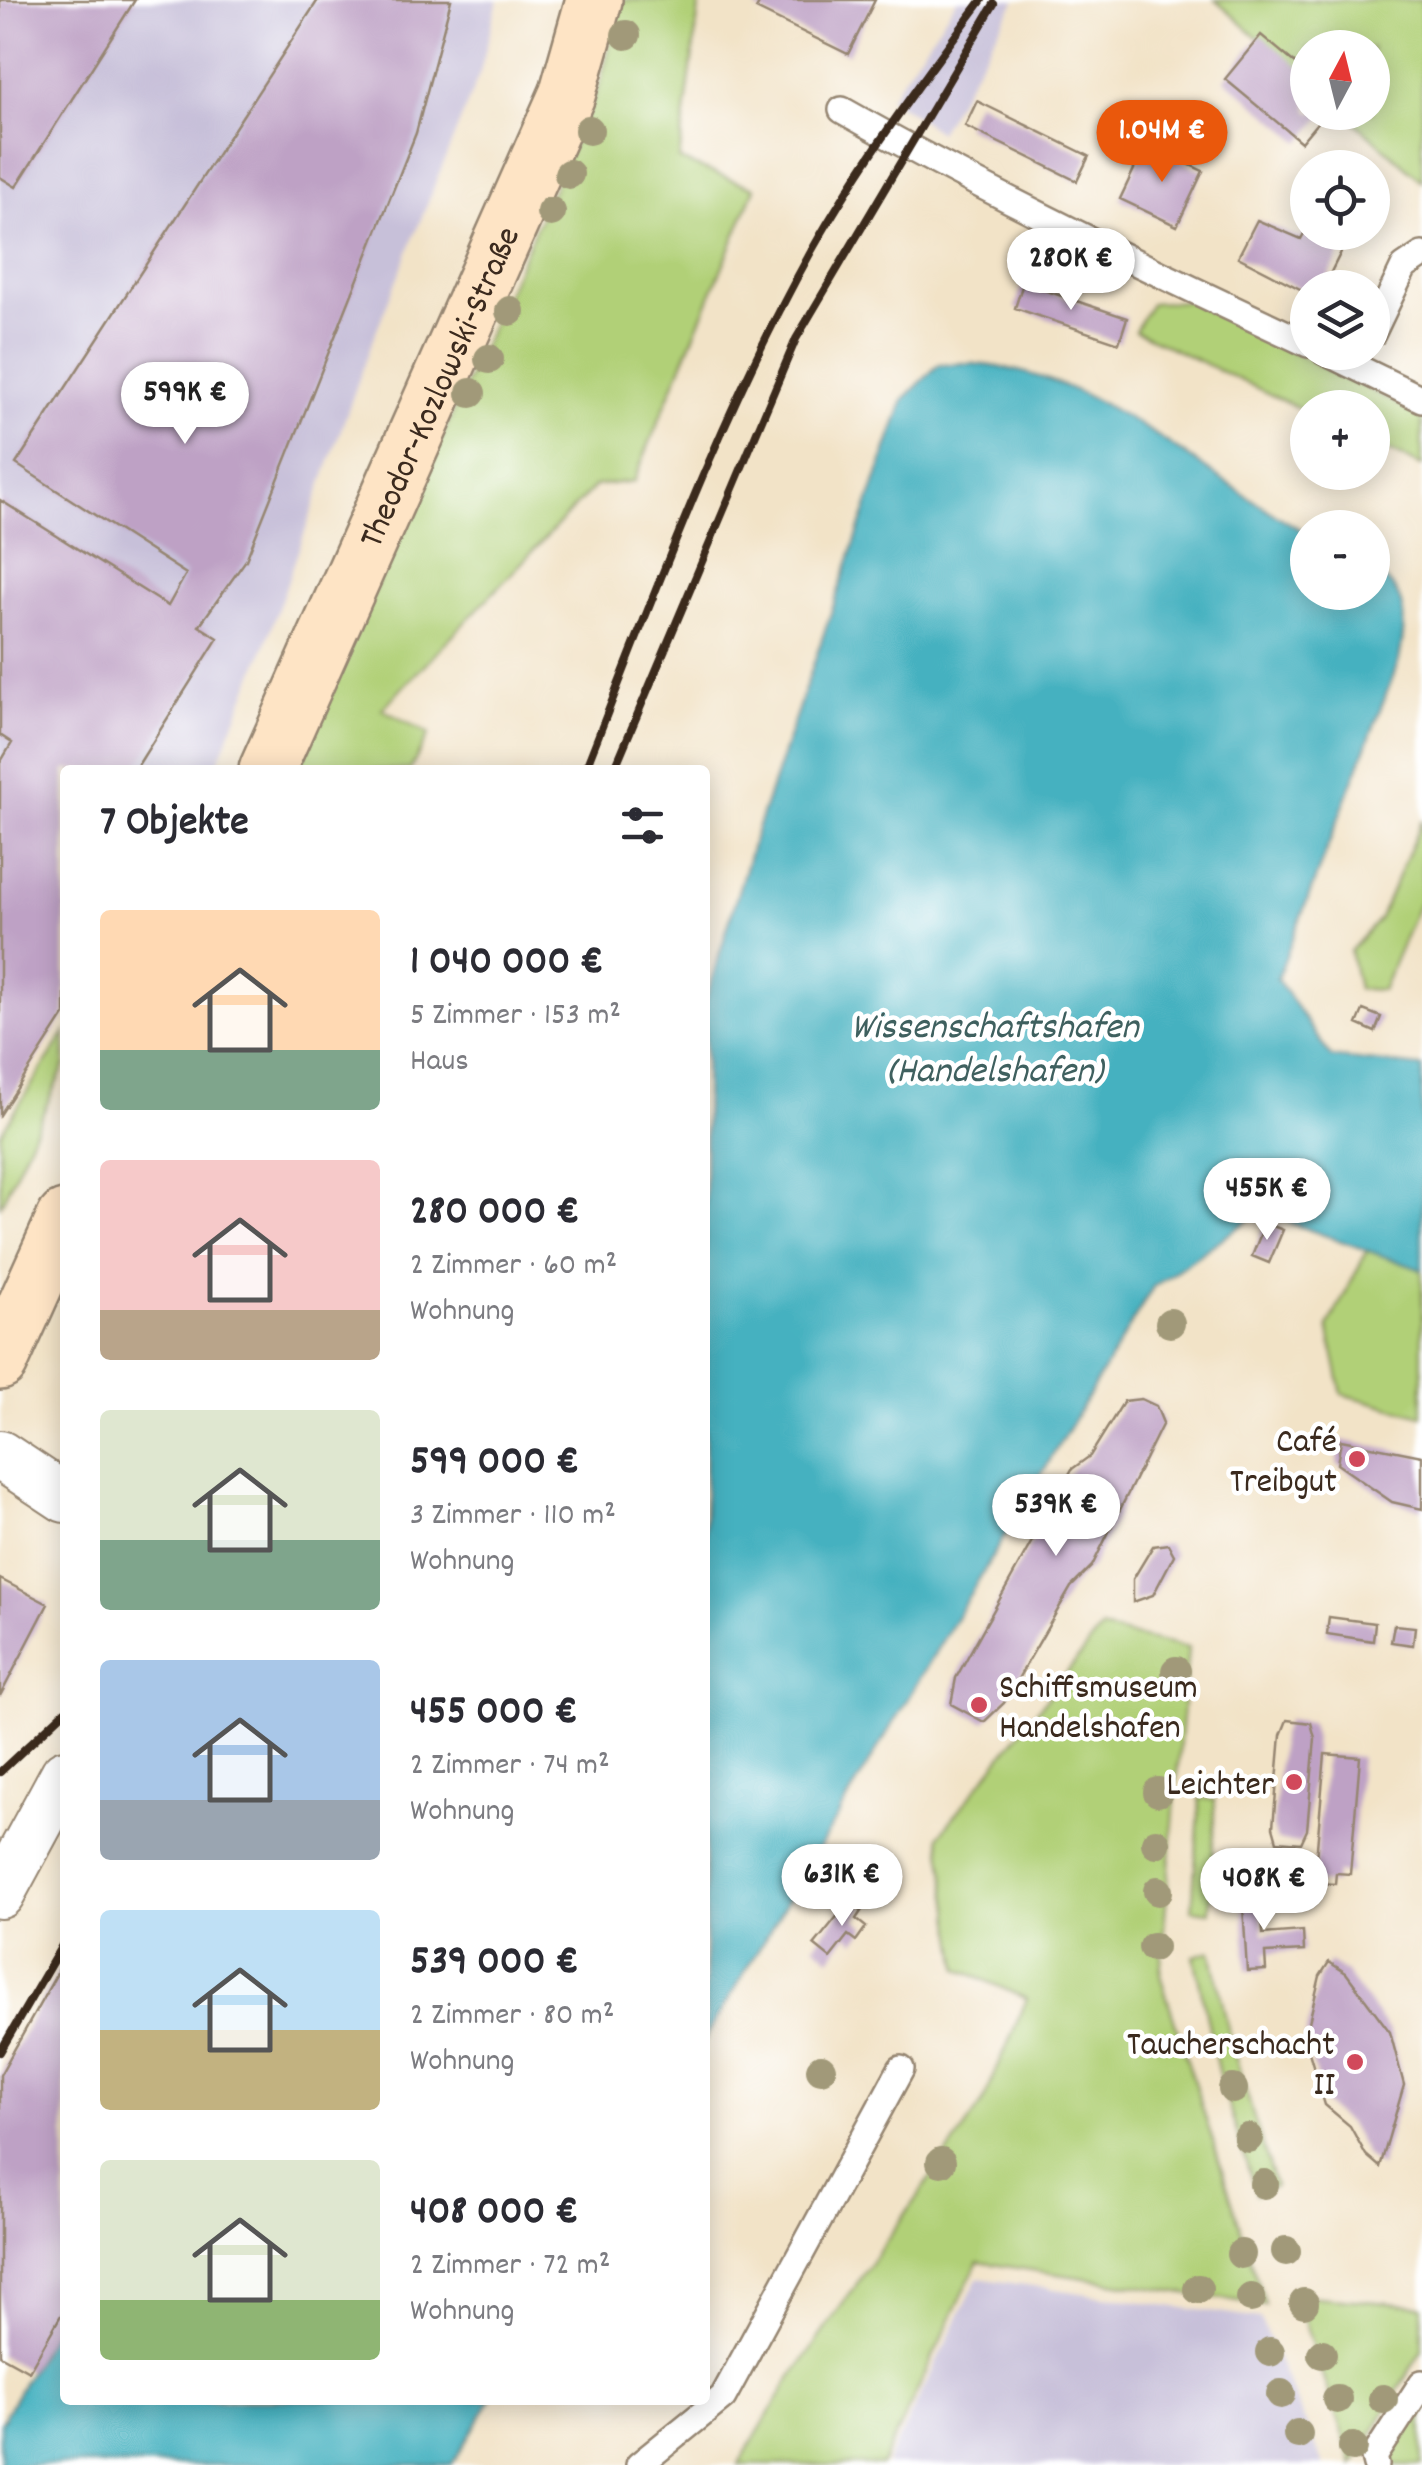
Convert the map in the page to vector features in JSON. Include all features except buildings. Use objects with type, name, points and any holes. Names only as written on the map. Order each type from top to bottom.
[{"type":"main road","name":"Theodor-Kozlowski-Straße","points":[[270,765],[567,95],[594,0]]},
{"type":"main road","points":[[0,1362],[60,1229]]},
{"type":"street","points":[[0,1455],[60,1495]]},
{"type":"street","points":[[0,1894],[60,1783]]},
{"type":"lane","points":[[842,110],[926,159],[1290,335]]},
{"type":"lane","points":[[1390,296],[1404,267],[1422,255]]},
{"type":"lane","points":[[1376,370],[1422,398]]},
{"type":"lane","points":[[639,2465],[723,2397],[901,2069]]},
{"type":"lane","points":[[1376,2465],[1374,2457],[1422,2383]]},
{"type":"shaded area","points":[[0,0],[498,0],[480,72],[373,339],[262,654],[217,765],[60,765],[60,1022],[0,1115]]},
{"type":"shaded area","points":[[957,0],[1016,0],[939,132],[889,98]]},
{"type":"shaded area","points":[[978,2278],[1260,2319],[1324,2465],[886,2465]]},
{"type":"green space","points":[[621,0],[700,0],[679,160],[755,188],[634,481],[595,486],[382,709],[429,734],[413,765],[295,765],[600,84]]},
{"type":"green space","points":[[1215,0],[1422,0],[1422,181],[1364,130],[1390,130],[1390,30],[1290,30],[1290,66]]},
{"type":"green space","points":[[1189,301],[1290,351],[1290,370],[1329,370],[1369,390],[1290,390],[1290,404],[1135,331],[1151,303]]},
{"type":"green space","points":[[1390,400],[1422,416],[1422,466],[1390,451]]},
{"type":"green space","points":[[1422,820],[1422,897],[1382,990],[1358,989],[1350,951],[1380,918]]},
{"type":"green space","points":[[60,1041],[60,1076],[0,1207],[0,1134]]},
{"type":"green space","points":[[1368,1249],[1422,1270],[1422,1416],[1342,1394],[1328,1327]]},
{"type":"green space","points":[[1101,1629],[1188,1648],[1160,1975],[1265,2305],[978,2262],[882,2465],[738,2465],[789,2381],[982,2104],[1027,1999],[959,1969],[939,1836]]},
{"type":"green space","points":[[1200,1798],[1215,1800],[1210,1912],[1192,1910]]},
{"type":"green space","points":[[1211,1951],[1232,2046],[1275,2186],[1256,2194],[1218,2071],[1194,1956]]},
{"type":"green space","points":[[1295,2295],[1422,2306],[1422,2350],[1353,2465]]},
{"type":"green space","points":[[1422,2402],[1422,2465],[1390,2465],[1389,2462]]},
{"type":"water","name":"Wissenschaftshafen (Handelshafen)","points":[[964,363],[1013,370],[1058,384],[1144,427],[1290,523],[1290,610],[1390,610],[1390,584],[1394,588],[1404,621],[1399,661],[1277,979],[1331,1057],[1422,1067],[1422,1270],[1279,1219],[1253,1217],[1153,1287],[710,2031],[710,985],[755,835],[904,399],[938,365]]},
{"type":"water","points":[[60,2317],[60,2405],[488,2405],[452,2465],[0,2465],[0,2424]]},
{"type":"railway","points":[[587,765],[690,506],[779,313],[851,185],[982,0]]},
{"type":"railway","points":[[616,765],[796,339],[994,4]]},
{"type":"railway","points":[[0,1772],[60,1716]]},
{"type":"railway","points":[[0,2052],[60,1949]]},
{"type":"place","name":"Café Treibgut","points":[[1357,1459]]},
{"type":"place","name":"Schiffsmuseum Handelshafen","points":[[979,1705]]},
{"type":"place","name":"Leichter","points":[[1294,1782]]},
{"type":"place","name":"Taucherschacht II","points":[[1355,2062]]}]
